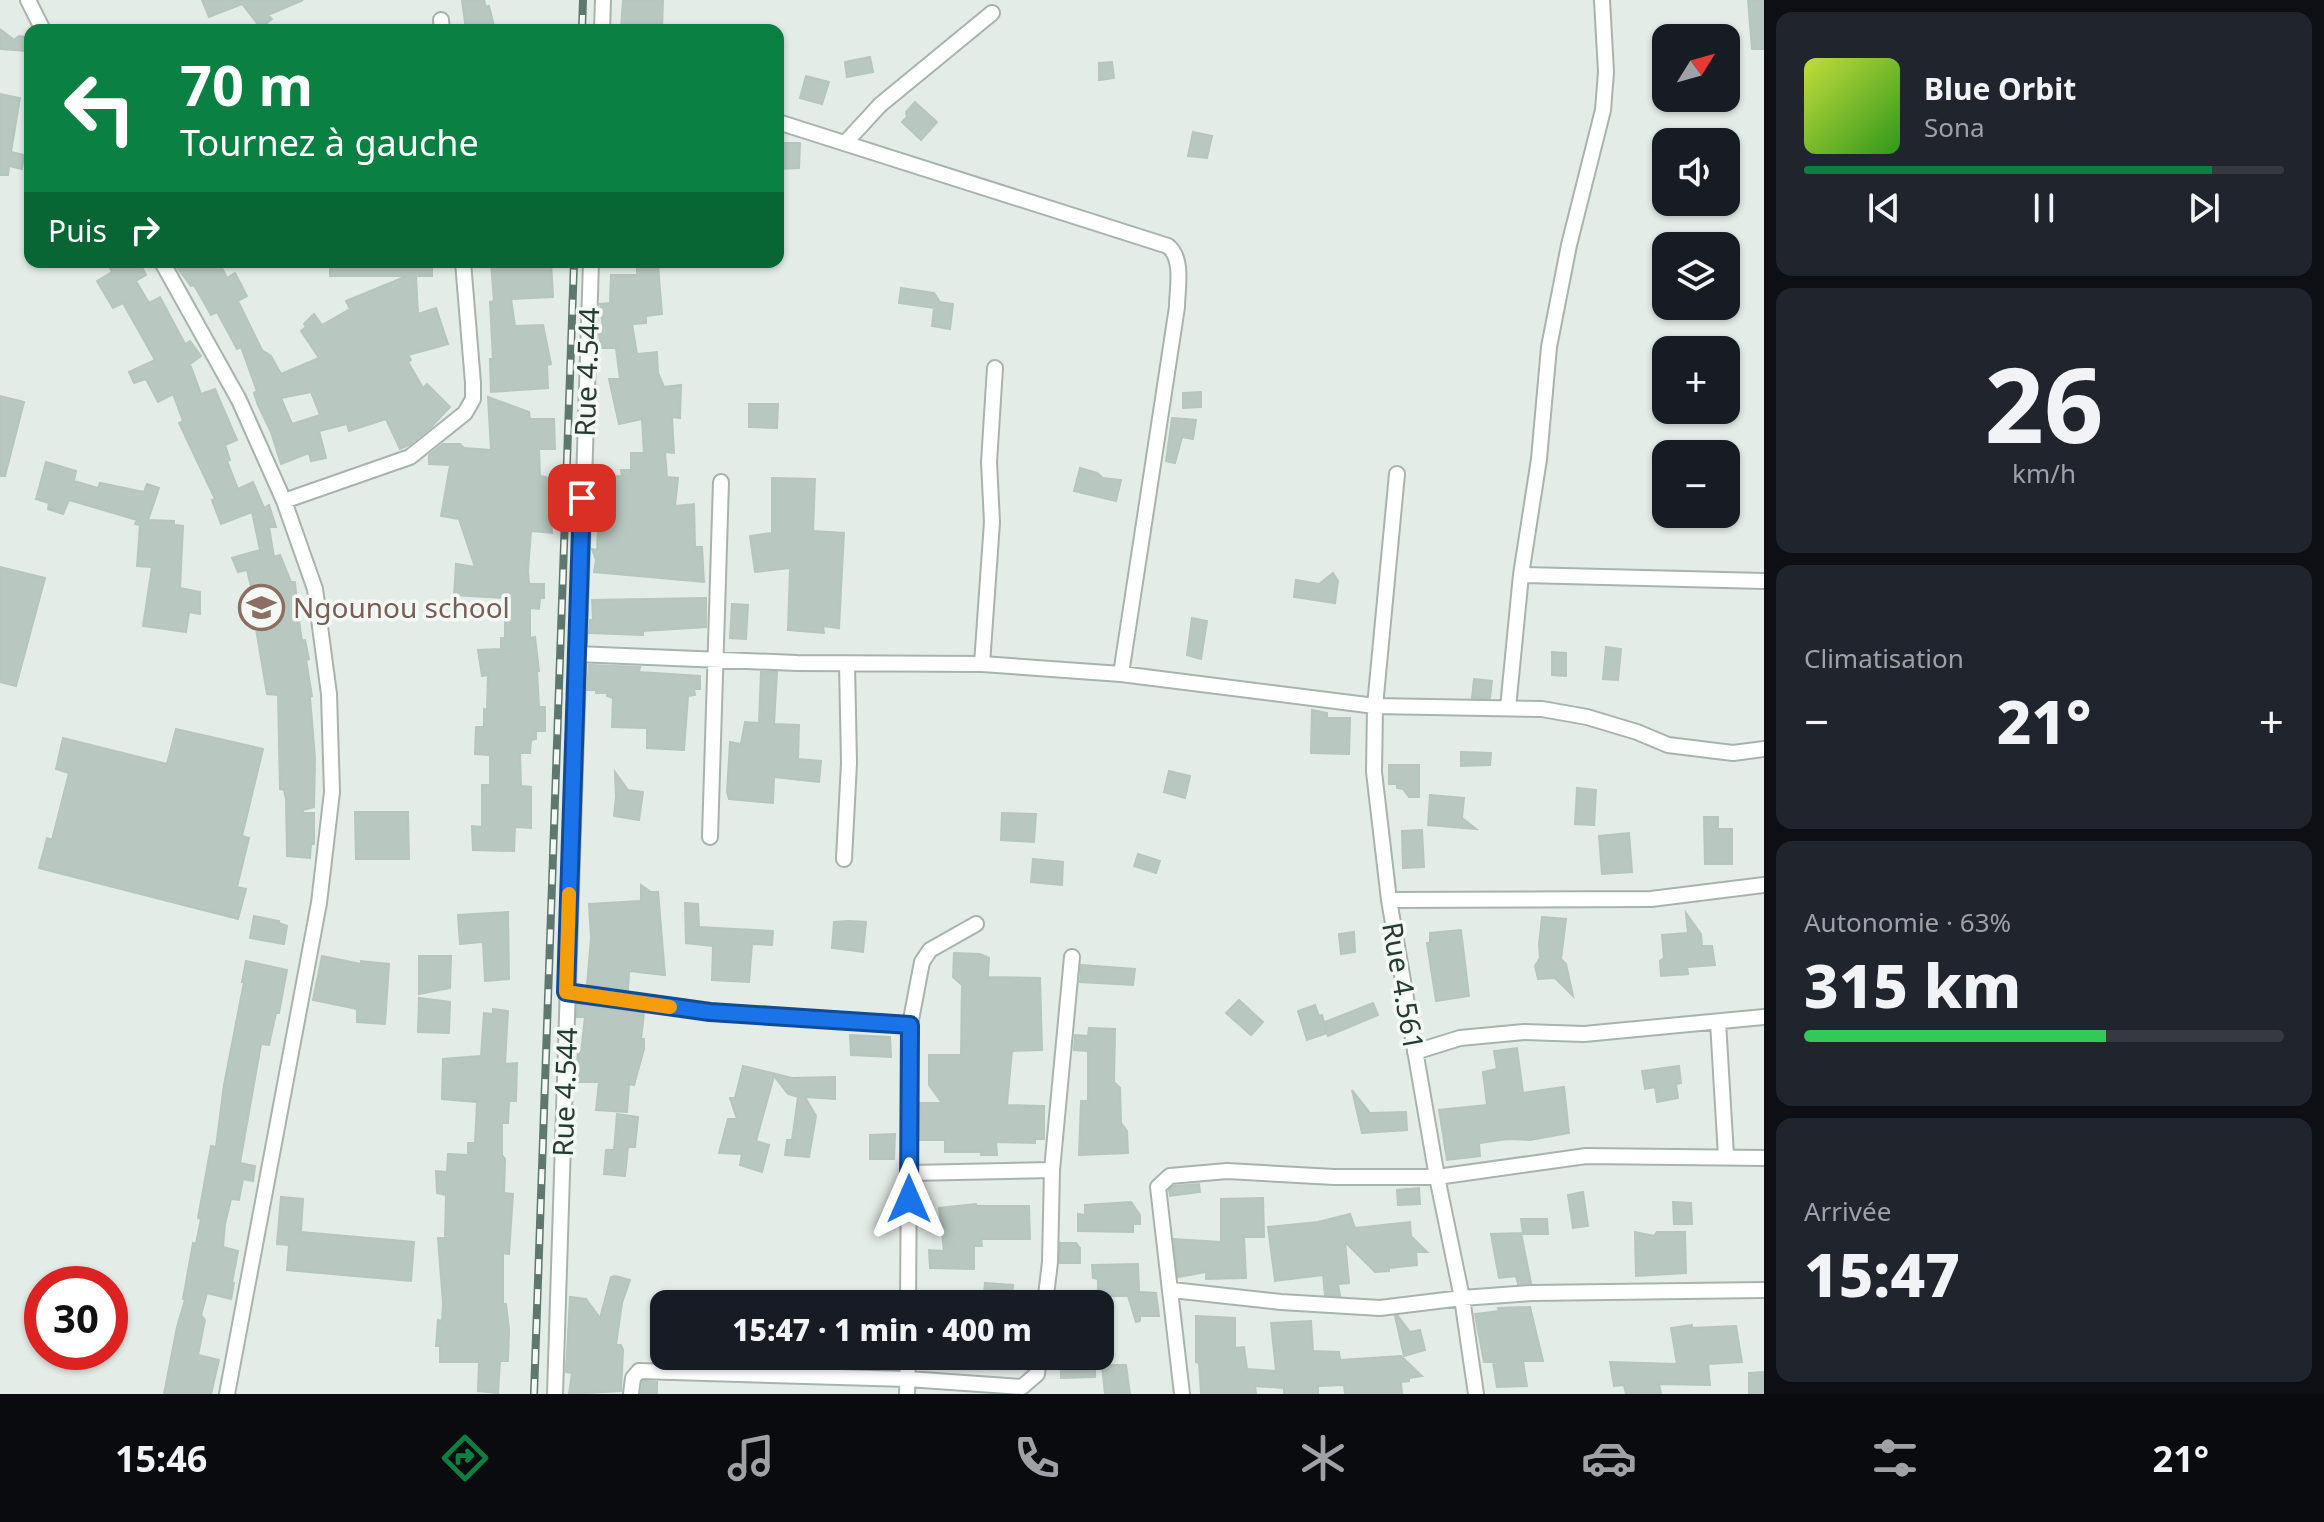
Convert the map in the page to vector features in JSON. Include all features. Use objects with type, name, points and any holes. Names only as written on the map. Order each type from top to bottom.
[{"type":"street","points":[[28,0],[40,24]]},
{"type":"street","points":[[602,24],[603,0]]},
{"type":"street","points":[[1508,708],[1521,575],[1539,459],[1549,347],[1569,245],[1603,110],[1606,72],[1602,0]]},
{"type":"street","points":[[846,142],[880,105],[992,13]]},
{"type":"street","points":[[784,124],[1168,246],[1175,251],[1178,260],[1177,307],[1121,674]]},
{"type":"street","points":[[165,268],[239,400],[284,501],[315,589],[329,694],[332,792],[314,933],[227,1394]]},
{"type":"street","points":[[284,501],[410,457],[465,413],[473,399],[473,383],[463,268]]},
{"type":"street","name":"Rue 4.544","points":[[555,1394],[576,654],[591,268]]},
{"type":"street","points":[[982,664],[992,522],[989,462],[995,368]]},
{"type":"street","points":[[1389,900],[1374,772],[1375,706],[1397,474]]},
{"type":"street","points":[[710,837],[721,482]]},
{"type":"street","points":[[1521,575],[1764,581]]},
{"type":"street","points":[[576,654],[847,664],[982,664],[1121,674],[1375,706],[1542,709],[1587,717],[1668,745],[1733,753],[1764,749]]},
{"type":"street","points":[[844,859],[849,763],[847,664]]},
{"type":"street","name":"Rue 4.561","points":[[1476,1394],[1462,1298],[1437,1177],[1389,900],[1651,899],[1764,885]]},
{"type":"street","points":[[908,1290],[910,1025],[922,962],[937,946],[976,924]]},
{"type":"street","points":[[1047,1290],[1052,1170],[1072,957]]},
{"type":"street","points":[[566,992],[710,1012],[910,1025]]},
{"type":"street","points":[[1415,1052],[1460,1038],[1524,1032],[1584,1034],[1764,1017]]},
{"type":"street","points":[[1718,1022],[1726,1156]]},
{"type":"street","points":[[1182,1394],[1158,1187],[1170,1176],[1227,1171],[1334,1177],[1437,1177],[1586,1156],[1764,1158]]},
{"type":"street","points":[[910,1173],[1052,1170]]},
{"type":"street","points":[[1172,1290],[1281,1302],[1380,1308],[1531,1293],[1764,1290]]},
{"type":"street","points":[[631,1394],[633,1378],[639,1371],[908,1386],[1022,1387],[1037,1370]]},
{"type":"building","points":[[202,0],[303,0],[268,15],[272,19],[266,24],[258,24],[242,4],[209,17]]},
{"type":"building","points":[[462,0],[484,0],[486,7],[489,6],[494,24],[465,24]]},
{"type":"building","points":[[623,0],[663,0],[662,24],[621,24]]},
{"type":"building","points":[[1748,0],[1764,0],[1764,49],[1752,49]]},
{"type":"building","points":[[0,29],[14,40],[24,37],[24,51],[0,49]]},
{"type":"building","points":[[870,57],[873,72],[847,77],[845,62]]},
{"type":"building","points":[[1112,62],[1114,78],[1099,80],[1099,63]]},
{"type":"building","points":[[806,76],[829,82],[822,104],[800,98]]},
{"type":"building","points":[[0,94],[20,98],[11,152],[24,155],[22,169],[9,166],[8,175],[0,175]]},
{"type":"building","points":[[915,102],[937,122],[921,140],[902,122]]},
{"type":"building","points":[[1193,132],[1212,136],[1207,158],[1188,156]]},
{"type":"building","points":[[784,143],[800,143],[799,168],[784,169]]},
{"type":"building","points":[[110,268],[142,268],[146,275],[136,281],[149,303],[160,297],[185,344],[190,341],[201,356],[190,364],[201,394],[215,389],[237,440],[225,445],[230,460],[227,461],[238,489],[253,482],[264,508],[269,505],[276,527],[269,527],[274,557],[280,555],[291,582],[295,582],[302,641],[305,640],[309,659],[306,660],[312,696],[314,807],[303,810],[303,813],[314,813],[314,844],[311,844],[310,858],[287,856],[286,799],[284,790],[280,789],[278,695],[267,694],[247,570],[238,572],[232,558],[260,550],[252,512],[221,524],[212,500],[215,499],[179,423],[183,421],[173,394],[158,402],[146,379],[134,383],[129,372],[155,360],[123,303],[113,308],[97,281],[112,272]]},
{"type":"building","points":[[178,268],[222,268],[227,278],[235,273],[247,296],[238,301],[262,350],[271,356],[281,374],[319,358],[301,331],[314,314],[322,325],[350,309],[346,301],[407,276],[330,276],[330,268],[432,268],[432,276],[416,276],[418,314],[436,308],[448,344],[408,355],[411,360],[408,362],[423,388],[427,384],[450,407],[430,428],[400,449],[386,419],[349,431],[347,424],[319,431],[326,458],[311,461],[309,453],[281,464],[258,405],[254,393],[257,391],[241,347],[237,349],[217,312],[211,315],[194,285],[191,286]],"holes":[[[311,392],[320,415],[292,424],[281,398]]]},
{"type":"building","points":[[491,268],[551,268],[553,297],[511,299],[515,326],[543,325],[551,364],[547,365],[548,388],[491,392],[490,302],[494,301]]},
{"type":"building","points":[[637,268],[658,268],[662,314],[646,316],[646,323],[632,324],[637,354],[657,352],[658,373],[664,387],[681,385],[680,418],[672,417],[674,453],[665,452],[667,477],[678,478],[675,506],[694,504],[695,547],[702,547],[704,582],[594,572],[596,560],[592,549],[597,550],[598,532],[604,533],[602,491],[596,491],[594,477],[622,476],[621,470],[631,470],[631,453],[644,453],[642,419],[619,424],[609,379],[620,379],[616,348],[601,348],[599,335],[603,328],[600,304],[610,303],[611,275],[637,275]]},
{"type":"building","points":[[901,288],[934,293],[940,302],[953,304],[950,329],[932,326],[934,308],[899,303]]},
{"type":"building","points":[[1201,392],[1201,407],[1183,408],[1183,393]]},
{"type":"building","points":[[0,396],[24,402],[5,476],[0,476]]},
{"type":"building","points":[[488,397],[529,412],[530,419],[554,419],[555,449],[539,449],[540,476],[546,477],[549,482],[555,505],[550,505],[552,533],[531,531],[528,571],[529,584],[544,584],[544,598],[540,598],[539,609],[530,608],[530,638],[535,637],[539,707],[545,707],[545,731],[536,731],[536,739],[531,740],[530,753],[520,753],[521,786],[531,787],[531,828],[515,827],[514,851],[473,850],[472,826],[482,827],[482,785],[490,785],[490,755],[475,754],[476,727],[484,727],[484,709],[487,710],[488,675],[482,676],[478,650],[501,649],[501,638],[505,638],[505,598],[454,595],[456,564],[475,567],[459,519],[441,516],[450,465],[429,464],[429,455],[443,444],[491,450]]},
{"type":"building","points":[[749,404],[778,404],[777,428],[749,427]]},
{"type":"building","points":[[1172,418],[1196,420],[1193,439],[1182,437],[1175,463],[1166,461]]},
{"type":"building","points":[[46,462],[76,471],[74,481],[98,488],[100,483],[144,492],[147,484],[159,488],[148,520],[174,521],[174,525],[183,526],[180,588],[200,592],[200,614],[189,612],[186,632],[143,626],[152,567],[137,566],[140,525],[135,524],[137,520],[69,500],[63,514],[48,509],[49,503],[36,499]]},
{"type":"building","points":[[1080,468],[1103,478],[1121,480],[1116,501],[1074,491]]},
{"type":"building","points":[[772,478],[815,479],[813,531],[844,533],[839,628],[823,626],[824,633],[788,630],[790,568],[755,572],[750,536],[772,533]]},
{"type":"building","points":[[0,567],[45,578],[16,686],[0,682]]},
{"type":"building","points":[[1333,573],[1338,581],[1335,603],[1294,597],[1296,580],[1319,584]]},
{"type":"building","points":[[706,598],[706,627],[643,631],[643,635],[589,633],[590,620],[593,620],[592,600]]},
{"type":"building","points":[[732,604],[748,605],[746,639],[730,638]]},
{"type":"building","points":[[1192,618],[1207,621],[1201,659],[1187,655]]},
{"type":"building","points":[[1606,647],[1621,649],[1618,680],[1603,679]]},
{"type":"building","points":[[1552,652],[1566,653],[1566,676],[1552,675]]},
{"type":"building","points":[[589,665],[640,667],[639,672],[700,676],[700,689],[694,689],[695,695],[688,696],[684,750],[647,748],[647,728],[612,727],[613,698],[607,693],[587,690]]},
{"type":"building","points":[[761,672],[777,672],[774,724],[799,725],[798,759],[821,761],[819,782],[774,777],[773,803],[729,799],[727,792],[730,742],[741,744],[745,722],[759,723]]},
{"type":"building","points":[[1474,679],[1492,681],[1490,698],[1472,698]]},
{"type":"building","points":[[1312,710],[1327,713],[1327,718],[1350,718],[1349,754],[1311,753]]},
{"type":"building","points":[[176,729],[263,749],[242,836],[249,838],[237,887],[246,889],[238,919],[39,868],[47,838],[52,840],[69,773],[56,769],[63,738],[167,764]]},
{"type":"building","points":[[1461,752],[1491,753],[1490,765],[1461,766]]},
{"type":"building","points":[[1389,765],[1419,765],[1419,797],[1409,797],[1403,789],[1397,788],[1397,784],[1389,784]]},
{"type":"building","points":[[1169,771],[1190,776],[1185,798],[1164,792]]},
{"type":"building","points":[[615,772],[628,790],[643,792],[639,820],[614,816]]},
{"type":"building","points":[[1577,788],[1596,790],[1594,825],[1575,824]]},
{"type":"building","points":[[1430,795],[1464,798],[1462,818],[1476,829],[1428,825]]},
{"type":"building","points":[[355,812],[408,812],[409,859],[356,859]]},
{"type":"building","points":[[1002,813],[1036,814],[1034,842],[1001,840]]},
{"type":"building","points":[[1704,817],[1718,817],[1718,829],[1732,829],[1732,864],[1705,864]]},
{"type":"building","points":[[1422,830],[1424,867],[1403,868],[1402,831]]},
{"type":"building","points":[[1629,833],[1632,872],[1602,874],[1599,836]]},
{"type":"building","points":[[1138,854],[1160,861],[1156,873],[1134,866]]},
{"type":"building","points":[[1033,859],[1063,862],[1062,885],[1031,882]]},
{"type":"building","points":[[641,885],[651,892],[658,892],[665,975],[629,971],[628,990],[587,985],[591,938],[589,904],[641,901]]},
{"type":"building","points":[[685,903],[698,904],[699,927],[773,931],[772,945],[752,944],[749,982],[712,980],[713,946],[686,943]]},
{"type":"building","points":[[508,912],[509,979],[485,981],[483,942],[460,944],[458,915]]},
{"type":"building","points":[[1686,913],[1701,934],[1702,946],[1712,946],[1715,965],[1687,967],[1688,974],[1661,976],[1660,961],[1664,958],[1662,935],[1688,933]]},
{"type":"building","points":[[254,916],[279,921],[287,926],[284,944],[250,938]]},
{"type":"building","points":[[1542,917],[1566,919],[1561,959],[1566,964],[1573,996],[1555,978],[1538,979],[1535,966],[1540,958]]},
{"type":"building","points":[[834,922],[866,922],[863,952],[832,948]]},
{"type":"building","points":[[1461,930],[1469,996],[1436,1001],[1427,943],[1430,943],[1430,933]]},
{"type":"building","points":[[1354,932],[1355,952],[1341,954],[1339,934]]},
{"type":"building","points":[[954,953],[980,954],[989,958],[988,977],[1040,978],[1042,1050],[1012,1051],[1007,1105],[1044,1106],[1044,1139],[1035,1139],[1035,1143],[996,1142],[997,1155],[945,1152],[945,1140],[919,1140],[920,1103],[942,1103],[929,1085],[929,1055],[961,1055],[962,985],[953,977]]},
{"type":"building","points":[[322,956],[361,964],[361,961],[389,964],[385,1024],[357,1022],[357,1009],[313,1000]]},
{"type":"building","points":[[419,956],[451,956],[450,988],[419,994]]},
{"type":"building","points":[[246,961],[287,970],[269,1045],[261,1044],[240,1163],[255,1166],[253,1181],[243,1179],[239,1200],[231,1199],[225,1224],[223,1247],[238,1251],[231,1299],[207,1293],[201,1315],[205,1320],[198,1355],[219,1360],[211,1394],[164,1394],[185,1300],[193,1243],[196,1244],[201,1219],[198,1218],[211,1146],[216,1147]]},
{"type":"building","points":[[1081,965],[1135,969],[1133,985],[1080,982]]},
{"type":"building","points":[[419,998],[450,1002],[449,1033],[418,1032]]},
{"type":"building","points":[[1239,1000],[1263,1022],[1251,1035],[1226,1013]]},
{"type":"building","points":[[1373,1003],[1378,1015],[1328,1036],[1325,1022]]},
{"type":"building","points":[[577,1004],[644,1013],[641,1039],[644,1039],[644,1049],[634,1085],[629,1084],[627,1112],[596,1110],[599,1082],[575,1082],[585,1017],[577,1017]]},
{"type":"building","points":[[1315,1005],[1319,1016],[1322,1015],[1327,1033],[1307,1040],[1298,1011]]},
{"type":"building","points":[[493,1009],[508,1011],[505,1064],[517,1063],[516,1101],[509,1101],[508,1123],[502,1123],[504,1193],[513,1194],[509,1254],[503,1253],[503,1304],[506,1304],[509,1330],[508,1361],[500,1361],[498,1393],[478,1391],[479,1362],[440,1362],[440,1346],[436,1346],[443,1303],[438,1238],[445,1238],[446,1195],[437,1193],[436,1171],[447,1172],[448,1154],[468,1155],[468,1143],[475,1143],[477,1102],[442,1099],[443,1059],[481,1056],[484,1013],[493,1014]]},
{"type":"building","points":[[1089,1028],[1115,1029],[1114,1082],[1120,1088],[1121,1123],[1127,1131],[1128,1153],[1079,1155],[1081,1101],[1088,1101],[1088,1051],[1074,1050],[1075,1035],[1088,1036]]},
{"type":"building","points":[[850,1035],[890,1037],[891,1057],[851,1055]]},
{"type":"building","points":[[1517,1048],[1523,1093],[1564,1087],[1569,1133],[1530,1140],[1479,1143],[1480,1156],[1447,1160],[1439,1110],[1487,1105],[1483,1072],[1497,1069],[1494,1051]]},
{"type":"building","points":[[743,1066],[792,1078],[835,1077],[835,1099],[805,1097],[816,1116],[809,1157],[785,1155],[787,1140],[792,1140],[798,1097],[788,1094],[774,1076],[756,1141],[769,1145],[762,1172],[740,1165],[742,1154],[719,1153],[728,1119],[737,1119],[730,1098],[735,1098]]},
{"type":"building","points":[[1679,1066],[1681,1083],[1676,1084],[1678,1098],[1657,1102],[1655,1087],[1645,1089],[1642,1071]]},
{"type":"building","points":[[1352,1090],[1370,1113],[1406,1112],[1407,1130],[1362,1133]]},
{"type":"building","points":[[617,1114],[638,1117],[635,1147],[628,1147],[625,1176],[604,1174],[606,1150],[614,1150]]},
{"type":"building","points":[[895,1134],[894,1159],[870,1159],[870,1135]]},
{"type":"building","points":[[1199,1184],[1200,1192],[1170,1196],[1169,1190],[1174,1186]]},
{"type":"building","points":[[1419,1188],[1420,1204],[1398,1205],[1397,1190]]},
{"type":"building","points":[[1583,1192],[1588,1226],[1573,1228],[1568,1195]]},
{"type":"building","points":[[281,1197],[303,1199],[301,1232],[414,1242],[411,1281],[287,1270],[289,1245],[277,1244]]},
{"type":"building","points":[[1263,1198],[1264,1237],[1244,1237],[1246,1278],[1206,1279],[1206,1272],[1178,1277],[1174,1239],[1221,1242],[1221,1199]]},
{"type":"building","points":[[1131,1202],[1140,1215],[1140,1224],[1133,1224],[1133,1232],[1078,1231],[1078,1214],[1085,1215],[1085,1205]]},
{"type":"building","points":[[1673,1202],[1691,1203],[1692,1224],[1674,1224]]},
{"type":"building","points":[[976,1204],[1029,1206],[1030,1239],[981,1239],[982,1246],[974,1246],[974,1269],[930,1268],[929,1250],[944,1251],[939,1208]]},
{"type":"building","points":[[1350,1214],[1355,1228],[1410,1222],[1411,1236],[1427,1252],[1416,1252],[1417,1265],[1375,1272],[1345,1242],[1349,1283],[1338,1284],[1340,1296],[1325,1295],[1323,1275],[1275,1281],[1268,1227],[1318,1222]]},
{"type":"building","points":[[1521,1219],[1547,1219],[1548,1234],[1523,1234]]},
{"type":"building","points":[[1635,1232],[1654,1236],[1657,1232],[1685,1232],[1686,1273],[1636,1276]]},
{"type":"building","points":[[1521,1233],[1531,1283],[1518,1284],[1516,1276],[1499,1278],[1491,1234]]},
{"type":"building","points":[[1060,1243],[1076,1243],[1080,1248],[1080,1263],[1060,1263]]},
{"type":"building","points":[[1138,1264],[1139,1292],[1156,1293],[1159,1316],[1140,1316],[1140,1321],[1136,1322],[1128,1296],[1114,1296],[1114,1290],[1098,1290],[1098,1279],[1093,1278],[1092,1265]]},
{"type":"building","points":[[611,1277],[630,1280],[622,1303],[616,1345],[621,1345],[623,1350],[621,1391],[569,1394],[572,1373],[566,1372],[570,1297],[586,1299],[600,1318]]},
{"type":"building","points":[[985,1283],[1013,1285],[1012,1290],[984,1290]]},
{"type":"building","points":[[1530,1307],[1543,1361],[1523,1361],[1527,1386],[1497,1387],[1493,1362],[1484,1362],[1475,1314],[1499,1311],[1498,1308]]},
{"type":"building","points":[[1196,1316],[1235,1318],[1235,1348],[1244,1347],[1247,1369],[1276,1371],[1271,1323],[1311,1321],[1313,1351],[1339,1352],[1340,1360],[1401,1356],[1422,1376],[1401,1382],[1402,1394],[1345,1394],[1344,1385],[1318,1386],[1318,1394],[1284,1394],[1284,1388],[1255,1386],[1256,1394],[1201,1394],[1199,1363],[1196,1362]]},
{"type":"building","points":[[1395,1316],[1410,1332],[1420,1330],[1425,1350],[1404,1356]]},
{"type":"building","points":[[1692,1325],[1692,1328],[1736,1326],[1742,1362],[1708,1364],[1710,1385],[1659,1384],[1661,1394],[1626,1394],[1624,1385],[1614,1386],[1610,1362],[1677,1364],[1671,1328]]},
{"type":"building","points":[[1114,1365],[1126,1365],[1130,1394],[1105,1394],[1103,1370],[1114,1370]]},
{"type":"building","points":[[1061,1370],[1095,1370],[1095,1377],[1061,1378]]},
{"type":"building","points":[[1764,1372],[1764,1394],[1749,1394],[1749,1373]]},
{"type":"building","points":[[643,1381],[657,1382],[657,1394],[641,1394]]},
{"type":"railway","points":[[582,24],[583,0]]},
{"type":"railway","points":[[534,1394],[574,268]]},
{"type":"slow traffic","points":[[569,894],[566,992],[670,1007]]},
{"type":"place","name":"Ngounou school","points":[[262,607]]},
{"type":"route","points":[[582,498],[566,992],[710,1012],[910,1025],[909,1199]]}]
